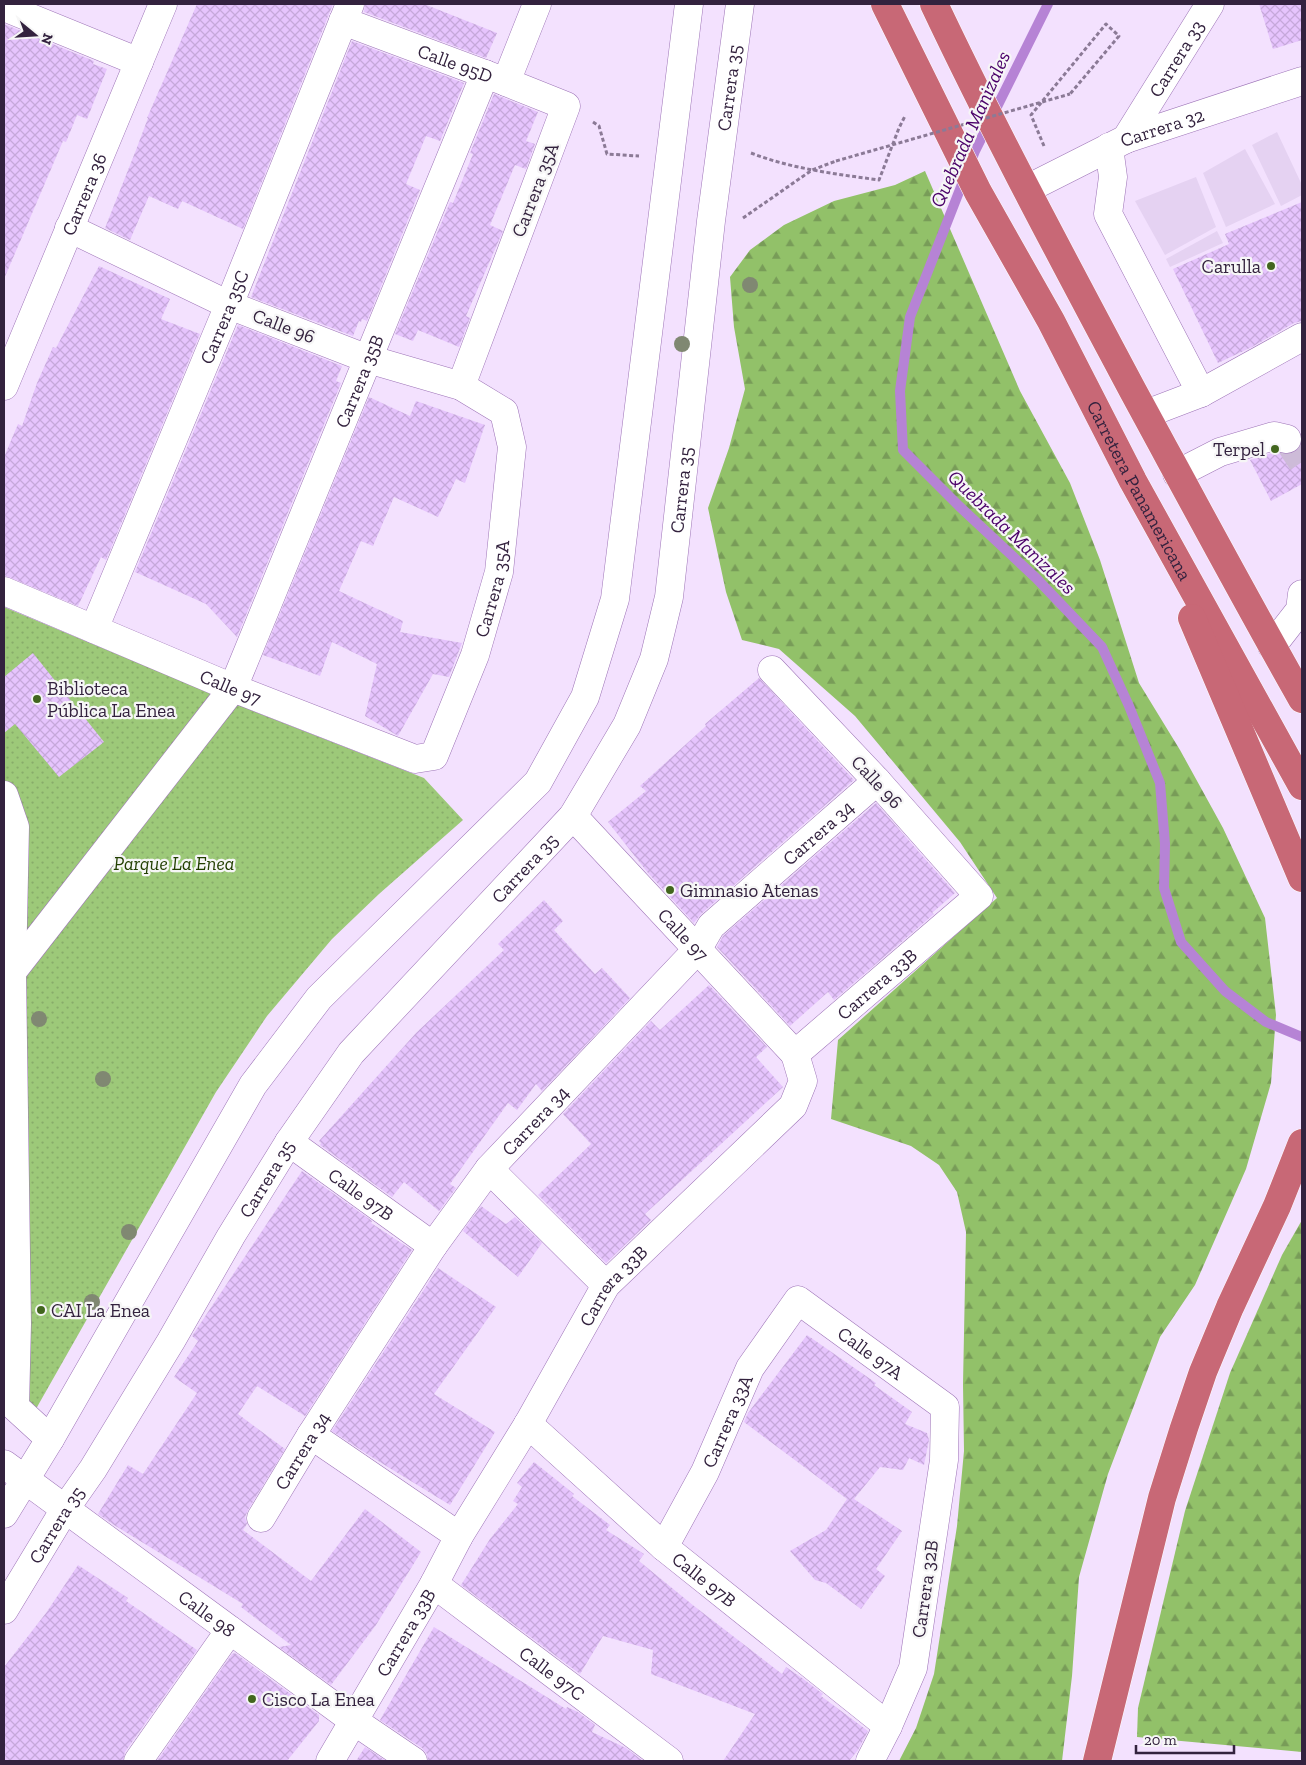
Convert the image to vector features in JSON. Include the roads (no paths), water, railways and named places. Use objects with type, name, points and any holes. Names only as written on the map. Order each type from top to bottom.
[{"type":"highway","name":"Carretera Panamericana","points":[[885,4],[978,192],[1052,321],[1133,481],[1302,786]]},
{"type":"highway","points":[[934,4],[1012,159],[1177,474],[1302,699]]},
{"type":"highway","points":[[948,4],[949,34]]},
{"type":"highway","points":[[1133,481],[1302,878]]},
{"type":"highway","points":[[1096,1761],[1162,1498],[1184,1428],[1203,1372],[1230,1307],[1277,1206],[1301,1146]]},
{"type":"street","name":"Carrera 36","points":[[4,386],[164,4]]},
{"type":"street","name":"Carrera 35B","points":[[12,972],[233,688],[368,359],[495,78],[537,4]]},
{"type":"street","points":[[4,1514],[14,1471],[50,1438],[253,1085],[319,998],[538,782],[585,697],[615,599],[689,4]]},
{"type":"street","name":"Carrera 35","points":[[4,1610],[171,1341],[231,1236],[289,1142],[351,1053],[573,816],[627,725],[654,659],[669,596],[708,242],[740,4]]},
{"type":"street","name":"Carrera 33","points":[[1118,143],[1210,4]]},
{"type":"street","points":[[4,7],[139,62]]},
{"type":"street","name":"Calle 95D","points":[[347,12],[495,78],[566,106]]},
{"type":"street","name":"Carrera 35C","points":[[94,629],[347,12]]},
{"type":"street","name":"Carrera 32","points":[[1028,189],[1118,143],[1302,81]]},
{"type":"street","name":"Carrera 35A","points":[[460,386],[566,106]]},
{"type":"street","points":[[1118,143],[1108,214],[1201,393]]},
{"type":"street","name":"Calle 96","points":[[69,228],[228,305],[368,359],[460,386],[504,412]]},
{"type":"street","points":[[1146,414],[1201,393],[1302,337]]},
{"type":"street","name":"Carrera 35A","points":[[434,756],[475,655],[499,572],[512,447],[504,412]]},
{"type":"street","points":[[1177,474],[1220,452],[1274,436],[1287,439]]},
{"type":"street","name":"Calle 97","points":[[4,591],[233,688],[415,759],[434,756]]},
{"type":"street","points":[[1272,646],[1300,610],[1302,594]]},
{"type":"street","name":"Calle 96","points":[[772,670],[877,781],[979,896]]},
{"type":"street","name":"Carrera 34","points":[[261,1518],[310,1435],[433,1246],[490,1170],[697,950],[711,926],[877,781]]},
{"type":"street","points":[[4,797],[15,827],[12,972],[8,1005],[17,1324],[15,1407],[50,1438]]},
{"type":"street","name":"Calle 97","points":[[573,816],[795,1054]]},
{"type":"street","name":"Carrera 33B","points":[[330,1761],[434,1584],[459,1536],[528,1424],[606,1285],[793,1106],[803,1081],[795,1054],[979,896]]},
{"type":"street","name":"Calle 97B","points":[[289,1142],[433,1246]]},
{"type":"street","points":[[490,1170],[606,1285]]},
{"type":"street","name":"Calle 97A","points":[[798,1300],[945,1407]]},
{"type":"street","name":"Carrera 33A","points":[[664,1547],[705,1472],[750,1368],[798,1300]]},
{"type":"street","name":"Carrera 32B","points":[[870,1761],[888,1726],[913,1668],[944,1460],[945,1407]]},
{"type":"street","name":"Calle 97B","points":[[528,1424],[664,1547],[888,1726]]},
{"type":"street","points":[[310,1435],[459,1536]]},
{"type":"street","name":"Calle 98","points":[[14,1471],[354,1721],[413,1761]]},
{"type":"street","name":"Calle 97C","points":[[434,1584],[669,1761]]},
{"type":"street","points":[[138,1761],[230,1630]]},
{"type":"waterway","name":"Quebrada Manizales","points":[[1048,4],[975,151],[910,317],[900,391],[903,450],[959,506],[1036,578],[1102,647],[1129,706],[1160,783],[1165,844],[1164,888],[1181,942],[1225,991],[1266,1022],[1302,1037]]},
{"type":"tunnel","points":[[1287,439],[1302,462]]},
{"type":"place","name":"Carulla","points":[[1271,266]]},
{"type":"place","name":"Terpel","points":[[1275,449]]},
{"type":"place","name":"Biblioteca Pública La Enea","points":[[37,699]]},
{"type":"place","name":"Gimnasio Atenas","points":[[670,890]]},
{"type":"place","name":"CAI La Enea","points":[[41,1310]]},
{"type":"place","name":"Cisco La Enea","points":[[252,1699]]},
{"type":"park label","name":"Parque La Enea","points":[[174,863]]}]
